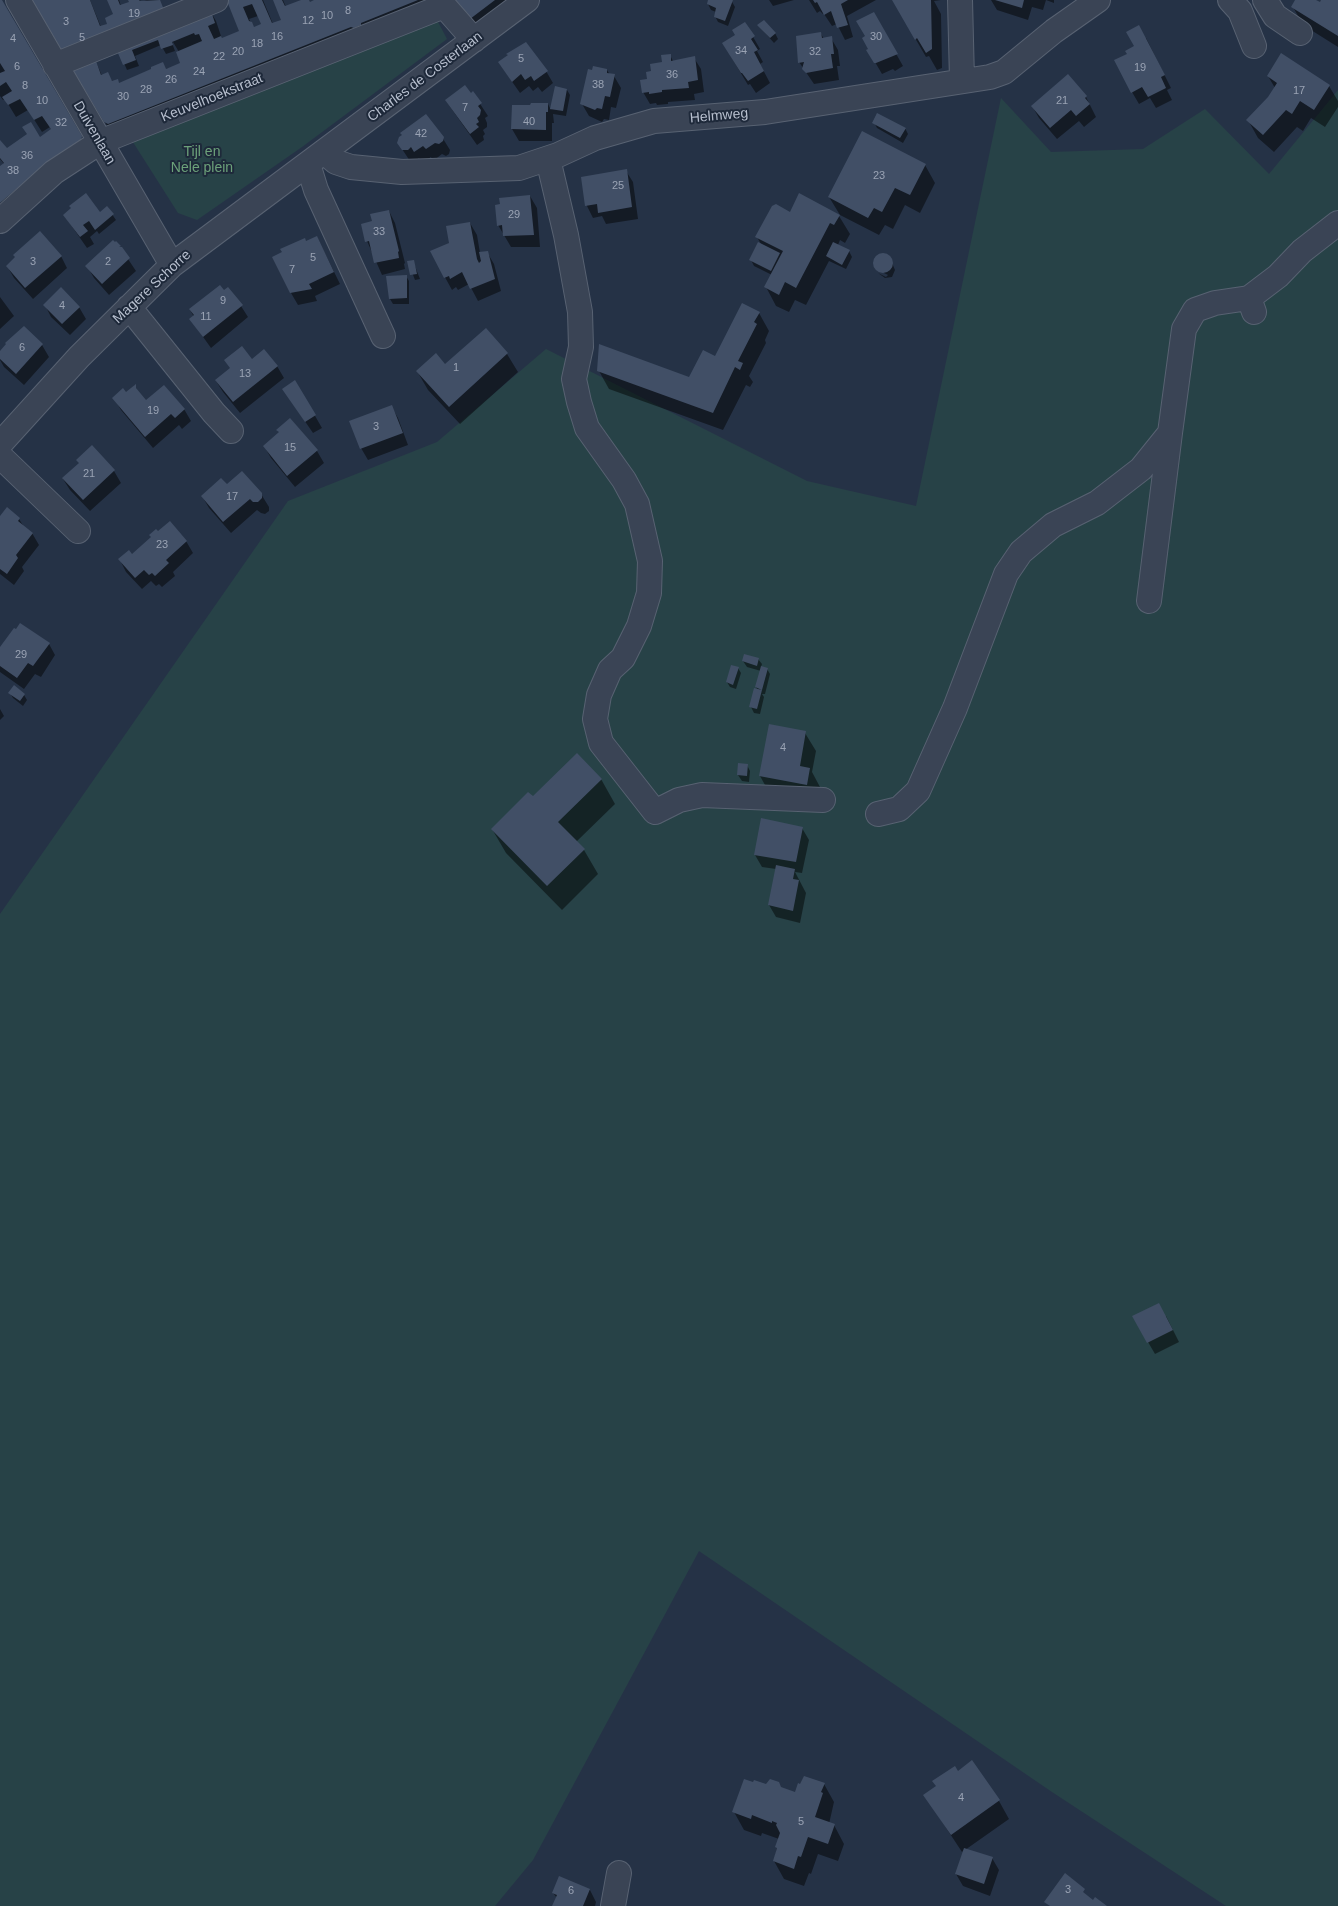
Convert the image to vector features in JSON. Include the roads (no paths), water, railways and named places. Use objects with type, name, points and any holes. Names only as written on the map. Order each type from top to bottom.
[{"type":"street","name":"Duivenlaan","points":[[18,0],[172,265]]},
{"type":"street","points":[[56,65],[216,0]]},
{"type":"street","name":"Charles de Costerlaan","points":[[316,158],[527,0]]},
{"type":"street","points":[[960,0],[962,80]]},
{"type":"street","name":"Helmweg","points":[[316,158],[336,162],[351,168],[402,172],[519,168],[595,138],[654,121],[765,112],[990,77],[1004,72],[1054,31],[1098,0]]},
{"type":"street","points":[[1230,0],[1240,11],[1254,46]]},
{"type":"street","points":[[1265,0],[1275,16],[1300,33]]},
{"type":"street","points":[[441,3],[474,40]]},
{"type":"street","name":"Keuvelhoekstraat","points":[[0,221],[54,172],[100,142],[441,3]]},
{"type":"street","points":[[316,158],[316,190],[383,336]]},
{"type":"street","name":"Magere Schorre","points":[[0,444],[79,357],[172,265],[316,158]]},
{"type":"street","points":[[548,158],[566,235],[580,312],[581,347],[574,379],[579,402],[588,428],[624,480],[636,504],[650,561],[649,593],[639,626],[623,658],[610,670],[599,695],[596,719],[601,743],[655,812],[679,800],[702,795],[822,800]]},
{"type":"street","points":[[1149,601],[1184,329],[1195,310],[1215,303],[1251,305],[1302,250],[1338,223]]},
{"type":"street","points":[[129,307],[214,413],[232,431]]},
{"type":"street","points":[[878,814],[899,809],[918,791],[959,700],[1006,574],[1021,552],[1053,525],[1097,503],[1141,468],[1170,433]]},
{"type":"street","points":[[0,456],[78,531]]},
{"type":"street","points":[[613,1906],[619,1873]]},
{"type":"park label","name":"Tijl en Nele plein","points":[[202,160]]}]
